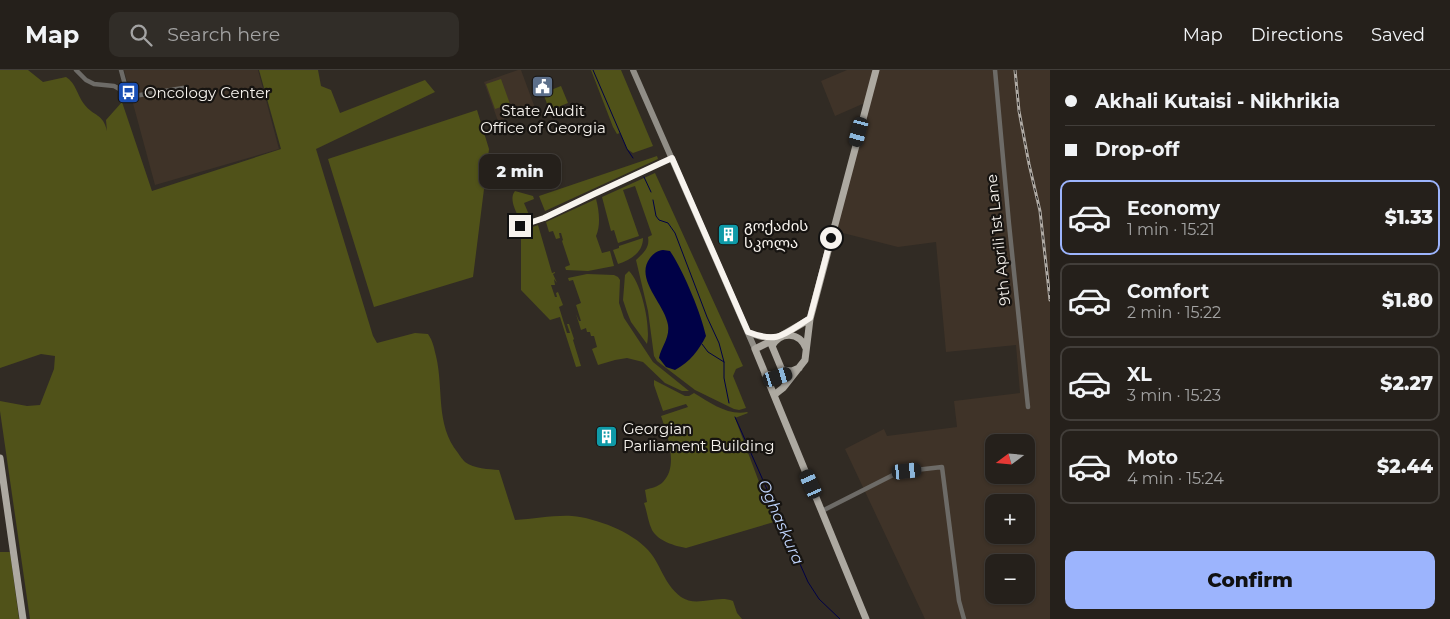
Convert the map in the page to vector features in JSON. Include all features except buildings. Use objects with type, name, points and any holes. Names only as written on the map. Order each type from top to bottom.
[{"type":"main road","points":[[633,70],[755,348],[866,619]]},
{"type":"main road","points":[[774,395],[783,388],[805,360],[810,318],[876,70]]},
{"type":"main road","points":[[802,366],[792,371],[782,370],[772,346],[779,338],[810,318]]},
{"type":"main road","points":[[748,332],[761,337],[779,338]]},
{"type":"main road","points":[[755,348],[786,335],[792,335],[804,343],[806,350]]},
{"type":"main road","points":[[765,374],[778,377],[796,372]]},
{"type":"main road","points":[[0,458],[23,619]]},
{"type":"street","points":[[76,70],[86,80],[94,84],[114,86],[123,91],[128,97]]},
{"type":"street","points":[[121,70],[128,97]]},
{"type":"street","name":"9th Aprili 1st Lane","points":[[995,70],[1008,224],[1028,407]]},
{"type":"street","points":[[128,97],[183,88]]},
{"type":"street","points":[[520,226],[544,218],[672,158]]},
{"type":"street","points":[[822,511],[893,475],[907,471],[942,467],[959,601],[964,619]]},
{"type":"shaded area","points":[[0,70],[28,70],[43,82],[66,77],[72,82],[84,104],[101,118],[107,131],[106,120],[122,102],[152,191],[281,149],[259,70],[318,70],[321,86],[331,90],[340,113],[425,80],[435,92],[316,149],[373,336],[377,343],[415,333],[428,334],[436,356],[443,419],[451,442],[465,462],[473,466],[499,470],[515,520],[572,516],[582,517],[613,527],[633,537],[648,550],[670,586],[681,597],[694,601],[727,599],[733,601],[737,613],[742,619],[30,619],[0,401],[27,406],[40,405],[54,369],[55,356],[41,354],[0,368]]},
{"type":"shaded area","points":[[124,70],[258,70],[279,149],[155,185]]},
{"type":"shaded area","points":[[521,70],[535,108],[498,121],[484,82]]},
{"type":"shaded area","points":[[591,70],[621,70],[653,146],[633,153],[627,149],[620,133],[617,134],[613,127]]},
{"type":"shaded area","points":[[847,70],[1050,70],[1050,619],[925,619],[845,449],[884,429],[887,436],[957,427],[954,401],[1020,393],[1016,345],[946,352],[936,242],[898,247],[831,230],[867,102],[835,116],[821,81]]},
{"type":"shaded area","points":[[501,79],[510,104],[495,109],[486,84]]},
{"type":"shaded area","points":[[561,86],[568,103],[551,110],[543,93]]},
{"type":"shaded area","points":[[477,110],[489,149],[473,277],[374,307],[328,159]]},
{"type":"shaded area","points":[[657,156],[658,159],[545,211],[539,196]]},
{"type":"shaded area","points":[[655,173],[743,366],[736,369],[733,376],[746,408],[734,409],[695,390],[657,361],[654,356],[648,311],[636,260],[645,250],[648,244],[648,237],[652,235],[635,186],[623,190],[639,236],[618,243],[614,230],[611,231],[602,197]]},
{"type":"shaded area","points":[[515,191],[533,196],[534,199],[524,203],[530,217],[523,220],[519,218],[513,204],[513,194]]},
{"type":"shaded area","points":[[596,199],[599,227],[596,236],[602,253],[610,251],[614,266],[588,271],[566,270],[565,267],[570,265],[561,233],[559,233],[560,238],[556,239],[553,231],[549,232],[546,222]]},
{"type":"shaded area","points":[[538,225],[552,273],[555,272],[553,274],[557,283],[554,279],[555,285],[551,285],[555,297],[557,297],[556,293],[558,292],[563,305],[559,307],[567,333],[570,333],[567,324],[569,324],[581,366],[576,367],[560,317],[550,320],[521,290],[521,233]]},
{"type":"shaded area","points":[[643,238],[638,252],[631,258],[618,264],[613,250]]},
{"type":"shaded area","points":[[670,251],[686,280],[706,336],[694,355],[675,370],[666,367],[659,358],[667,338],[668,325],[666,317],[648,283],[646,274],[646,266],[650,258],[656,252]]},
{"type":"shaded area","points":[[629,271],[638,286],[644,306],[648,327],[647,344],[631,322],[623,300],[625,275]]},
{"type":"shaded area","points":[[587,274],[614,275],[618,277],[620,280],[619,303],[624,318],[653,362],[689,391],[682,391],[665,383],[643,362],[627,358],[598,365],[592,349],[597,347],[594,336],[587,332],[586,328],[581,330],[576,314],[579,321],[581,321],[576,305],[581,303],[573,280],[569,281],[568,278]]},
{"type":"shaded area","points":[[654,380],[685,396],[694,393],[727,410],[748,413],[735,418],[774,522],[686,548],[667,542],[655,534],[644,503],[647,502],[645,490],[663,482],[668,475],[670,467],[670,450],[661,416],[688,407],[686,404],[663,411]]},
{"type":"shaded area","points":[[0,552],[10,552],[19,619],[0,619]]},
{"type":"waterway","name":"Oghaskura","points":[[593,70],[627,149],[633,158]]},
{"type":"waterway","name":"Oghaskura","points":[[644,177],[651,192]]},
{"type":"waterway","name":"Oghaskura","points":[[653,200],[656,216],[659,220],[668,223],[675,233],[719,343],[724,362],[724,378],[729,403]]},
{"type":"waterway","points":[[702,344],[708,352],[724,362]]},
{"type":"waterway","name":"Oghaskura","points":[[735,417],[808,582],[819,599],[840,619]]},
{"type":"railway","points":[[1015,70],[1019,111],[1040,211],[1050,300]]},
{"type":"place","name":"State Audit Office of Georgia","points":[[543,87]]},
{"type":"place","name":"Oncology Center","points":[[128,92]]},
{"type":"place","name":"გოქაძის სკოლა","points":[[728,234]]},
{"type":"place","name":"Georgian Parliament Building","points":[[607,437]]},
{"type":"route","points":[[520,226],[537,222],[672,158],[748,332],[761,337],[779,338],[810,318],[831,238]]}]
